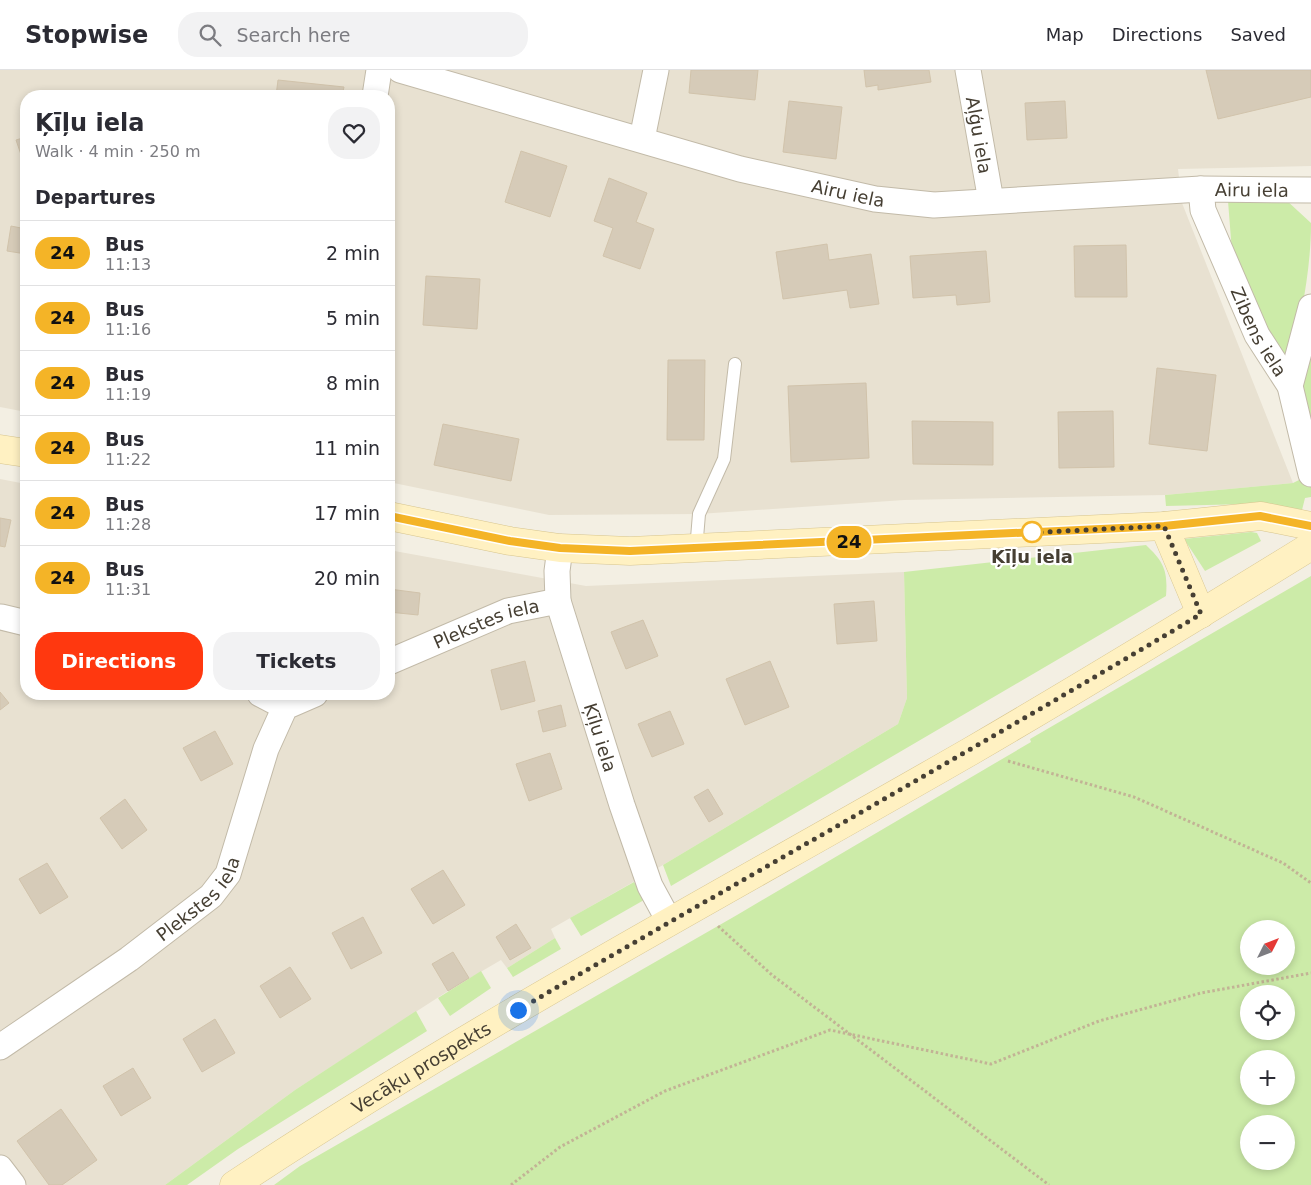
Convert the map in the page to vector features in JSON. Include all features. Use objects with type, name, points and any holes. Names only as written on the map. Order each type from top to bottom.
[{"type":"main road","points":[[0,449],[20,453]]},
{"type":"main road","points":[[395,517],[510,541],[560,548],[630,551],[696,550],[1164,526],[1260,516],[1308,532]]},
{"type":"main road","points":[[1164,526],[1201,614]]},
{"type":"main road","name":"Vecāķu prospekts","points":[[234,1185],[289,1148],[453,1048],[695,906],[971,751],[1201,614],[1308,532]]},
{"type":"street","points":[[376,90],[379,70]]},
{"type":"street","name":"Airu iela","points":[[400,70],[740,169],[875,199],[934,205],[1201,189],[1311,190]]},
{"type":"street","points":[[642,139],[656,70]]},
{"type":"street","name":"Aļģu iela","points":[[968,70],[991,201]]},
{"type":"street","name":"Zibens iela","points":[[1201,189],[1204,210],[1257,335],[1290,386],[1311,474]]},
{"type":"street","points":[[1290,386],[1311,307]]},
{"type":"street","name":"Ķīļu iela","points":[[560,548],[557,572],[558,601],[650,886],[669,921]]},
{"type":"street","name":"Plekstes iela","points":[[395,659],[508,611],[558,601]]},
{"type":"street","points":[[1,617],[20,621]]},
{"type":"street","points":[[272,700],[285,707],[301,700]]},
{"type":"street","name":"Plekstes iela","points":[[0,1047],[129,959],[211,896],[228,874],[266,749],[285,707]]},
{"type":"street","points":[[0,1168],[13,1185]]},
{"type":"lane","points":[[696,550],[699,514],[724,459],[735,364]]},
{"type":"path","points":[[971,751],[1134,797],[1282,863],[1311,883]]},
{"type":"path","points":[[695,906],[772,975],[1049,1185]]},
{"type":"path","points":[[512,1185],[560,1146],[665,1091],[830,1030],[991,1064],[1099,1021],[1201,993],[1311,973]]},
{"type":"shaded area","points":[[0,70],[1311,70],[1311,166],[1178,169],[1182,203],[1293,483],[1165,495],[904,500],[699,514],[549,515],[395,483],[395,90],[20,90],[20,411],[0,407]]},
{"type":"shaded area","points":[[0,479],[20,483],[20,700],[395,700],[395,551],[586,586],[904,572],[907,698],[898,724],[663,865],[551,929],[555,938],[507,968],[501,960],[448,991],[295,1090],[165,1185],[0,1185]]},
{"type":"green space","points":[[1285,199],[1311,223],[1307,278],[1290,368],[1264,333],[1232,252],[1228,201]]},
{"type":"green space","points":[[1311,354],[1311,438],[1302,379]]},
{"type":"green space","points":[[1311,465],[1311,497],[1305,498],[1302,510],[1248,504],[1166,506],[1165,495],[1293,483],[1303,478]]},
{"type":"green space","points":[[1257,533],[1261,541],[1205,571],[1184,539]]},
{"type":"green space","points":[[1146,545],[1164,568],[1166,596],[671,886],[663,865],[898,724],[907,698],[904,572]]},
{"type":"green space","points":[[1311,576],[1311,1185],[274,1185],[300,1166],[737,915],[1031,742],[1030,739]]},
{"type":"green space","points":[[634,882],[644,900],[581,936],[570,918]]},
{"type":"green space","points":[[555,938],[561,949],[513,977],[507,968]]},
{"type":"green space","points":[[481,971],[491,988],[450,1016],[438,998]]},
{"type":"green space","points":[[416,1011],[427,1031],[238,1149],[187,1185],[165,1185],[295,1090]]},
{"type":"building","points":[[691,70],[758,70],[755,100],[689,93]]},
{"type":"building","points":[[864,70],[929,70],[931,82],[878,90],[878,85],[866,87]]},
{"type":"building","points":[[1206,70],[1311,70],[1311,97],[1218,119]]},
{"type":"building","points":[[278,80],[344,87],[343,90],[277,90]]},
{"type":"building","points":[[789,101],[842,107],[836,159],[783,152]]},
{"type":"building","points":[[1065,101],[1067,138],[1027,140],[1025,103]]},
{"type":"building","points":[[20,139],[20,152],[16,140]]},
{"type":"building","points":[[521,151],[567,166],[550,217],[505,202]]},
{"type":"building","points":[[609,178],[647,193],[636,222],[654,229],[640,269],[603,256],[613,228],[594,221]]},
{"type":"building","points":[[11,226],[20,228],[20,253],[7,251]]},
{"type":"building","points":[[827,244],[829,260],[871,254],[879,304],[850,308],[847,290],[783,299],[776,252]]},
{"type":"building","points":[[1126,245],[1127,297],[1075,297],[1074,246]]},
{"type":"building","points":[[986,251],[990,302],[957,305],[956,295],[913,298],[910,256]]},
{"type":"building","points":[[426,276],[480,279],[477,329],[423,325]]},
{"type":"building","points":[[668,360],[705,360],[704,440],[667,440]]},
{"type":"building","points":[[1157,368],[1216,375],[1207,451],[1149,444]]},
{"type":"building","points":[[866,383],[869,458],[791,462],[788,386]]},
{"type":"building","points":[[1113,411],[1114,467],[1059,468],[1058,412]]},
{"type":"building","points":[[912,421],[993,422],[993,465],[913,464]]},
{"type":"building","points":[[443,424],[519,439],[511,481],[434,465]]},
{"type":"building","points":[[0,518],[11,520],[5,547],[0,546]]},
{"type":"building","points":[[395,590],[420,593],[418,615],[395,613]]},
{"type":"building","points":[[874,601],[877,641],[837,644],[834,604]]},
{"type":"building","points":[[643,620],[658,656],[626,669],[611,632]]},
{"type":"building","points":[[525,661],[535,701],[501,710],[491,670]]},
{"type":"building","points":[[770,661],[789,707],[745,725],[726,679]]},
{"type":"building","points":[[0,692],[9,703],[0,710]]},
{"type":"building","points":[[561,705],[566,726],[543,732],[538,711]]},
{"type":"building","points":[[670,711],[684,744],[652,757],[638,724]]},
{"type":"building","points":[[215,731],[233,764],[201,781],[183,748]]},
{"type":"building","points":[[550,753],[562,789],[529,801],[516,764]]},
{"type":"building","points":[[708,789],[723,814],[709,822],[694,797]]},
{"type":"building","points":[[125,799],[147,830],[122,849],[100,818]]},
{"type":"building","points":[[47,863],[68,897],[40,914],[19,879]]},
{"type":"building","points":[[443,870],[465,905],[433,924],[411,889]]},
{"type":"building","points":[[363,917],[382,953],[351,969],[332,933]]},
{"type":"building","points":[[516,924],[531,948],[510,960],[496,937]]},
{"type":"building","points":[[453,952],[469,978],[448,991],[432,964]]},
{"type":"building","points":[[290,967],[311,999],[280,1018],[260,986]]},
{"type":"building","points":[[215,1019],[235,1053],[202,1072],[183,1039]]},
{"type":"building","points":[[133,1068],[151,1098],[121,1116],[103,1086]]},
{"type":"building","points":[[61,1109],[97,1160],[62,1185],[49,1185],[17,1141]]},
{"type":"bus line","name":"24","points":[[395,517],[510,541],[560,548],[630,551],[696,550],[1164,526],[1260,516],[1311,526]]},
{"type":"place","name":"Ķīļu iela","points":[[1032,532]]},
{"type":"route","points":[[518,1010],[695,906],[971,751],[1201,614],[1164,526],[1025,533],[1032,532]]}]
